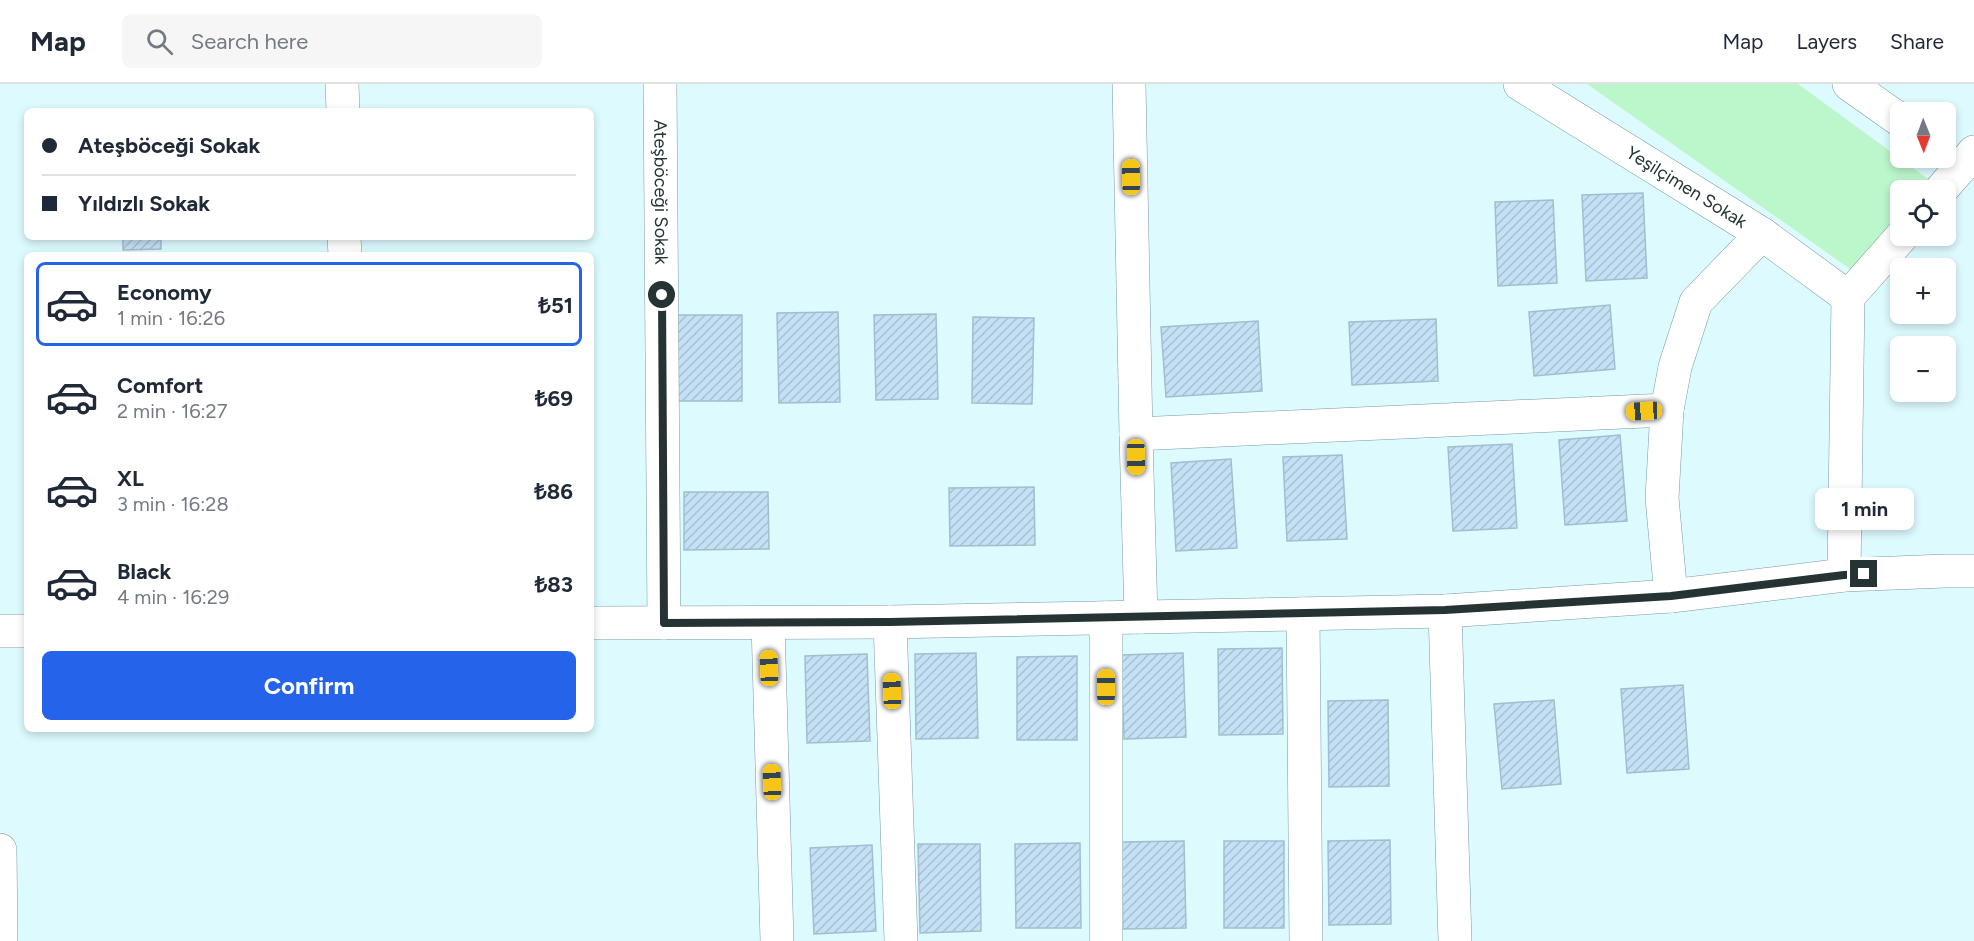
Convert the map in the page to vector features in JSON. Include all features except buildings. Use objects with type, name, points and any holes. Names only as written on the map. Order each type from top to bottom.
[{"type":"street","points":[[342,84],[342,108]]},
{"type":"street","name":"Ateşböceği Sokak","points":[[660,84],[664,623]]},
{"type":"street","points":[[1129,84],[1141,617]]},
{"type":"street","name":"Yeşilçimen Sokak","points":[[1520,84],[1762,234],[1848,297]]},
{"type":"street","points":[[1849,84],[1890,113]]},
{"type":"street","points":[[1947,180],[1961,156]]},
{"type":"street","points":[[1671,596],[1662,498],[1667,410],[1675,367],[1696,302],[1762,234]]},
{"type":"street","points":[[1844,575],[1848,297],[1893,246]]},
{"type":"street","points":[[1136,434],[1667,410]]},
{"type":"street","points":[[594,623],[890,622],[1445,610],[1671,596],[1844,575],[1974,572]]},
{"type":"street","points":[[1445,610],[1455,941]]},
{"type":"street","points":[[1303,614],[1306,941]]},
{"type":"street","points":[[1106,618],[1106,941]]},
{"type":"street","points":[[890,622],[901,941]]},
{"type":"street","points":[[768,623],[777,941]]},
{"type":"street","points":[[0,631],[24,631]]},
{"type":"street","points":[[0,850],[1,941]]},
{"type":"green space","points":[[1587,84],[1798,84],[1890,151],[1890,168],[1913,168],[1930,180],[1890,180],[1890,238],[1860,276]]},
{"type":"route","points":[[662,295],[664,623],[890,622],[1445,610],[1671,596],[1864,574]]}]
